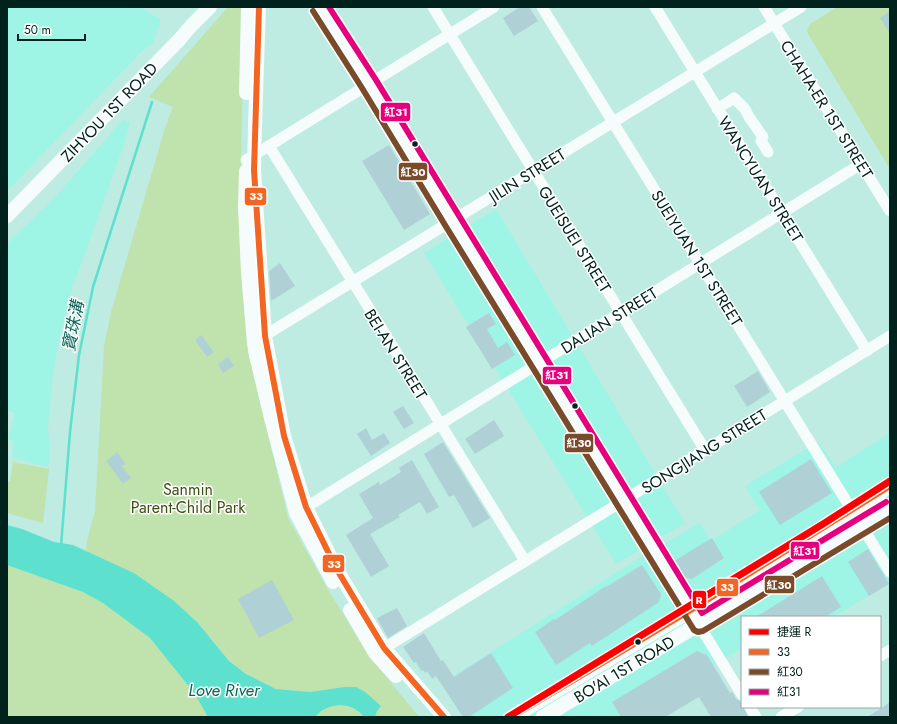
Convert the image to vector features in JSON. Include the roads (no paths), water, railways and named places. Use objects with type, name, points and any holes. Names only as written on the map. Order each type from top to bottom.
[{"type":"main road","name":"BO'AI 1ST ROAD","points":[[512,717],[691,610],[890,486]]},
{"type":"main road","name":"BO'AI 1ST ROAD","points":[[543,717],[890,509]]},
{"type":"street","name":"ZIHYOU 1ST ROAD","points":[[7,216],[210,7]]},
{"type":"street","points":[[248,7],[250,158]]},
{"type":"street","points":[[260,7],[250,158],[245,207],[248,272],[272,422],[301,510],[328,573],[380,651],[432,717]]},
{"type":"street","points":[[320,7],[369,84],[741,693]]},
{"type":"street","name":"GUEISUEI STREET","points":[[433,7],[705,450]]},
{"type":"street","points":[[250,158],[494,7]]},
{"type":"street","name":"SUEIYUAN 1ST STREET","points":[[542,7],[890,572]]},
{"type":"street","name":"WANCYUAN STREET","points":[[655,7],[866,351]]},
{"type":"street","name":"CHAHA-ER 1ST STREET","points":[[764,7],[890,211]]},
{"type":"street","name":"JILIN STREET","points":[[259,340],[801,7]]},
{"type":"street","points":[[718,109],[734,98],[745,109],[763,137],[761,141],[768,152]]},
{"type":"street","name":"BEI-AN STREET","points":[[269,146],[524,561]]},
{"type":"street","name":"DALIAN STREET","points":[[301,510],[861,164]]},
{"type":"street","name":"SONGJIANG STREET","points":[[380,651],[890,336]]},
{"type":"street","points":[[881,655],[890,650]]},
{"type":"street","points":[[380,651],[444,717]]},
{"type":"street","points":[[751,708],[756,717]]},
{"type":"street","points":[[781,717],[796,708]]},
{"type":"water","name":"Love River","points":[[7,525],[22,529],[54,542],[73,545],[134,573],[174,601],[197,622],[229,661],[246,674],[276,689],[310,692],[344,687],[356,687],[365,692],[381,706],[375,717],[364,717],[353,708],[340,705],[326,708],[315,717],[208,717],[195,694],[150,638],[103,603],[83,592],[7,565]]},
{"type":"waterway","name":"寶珠溝","points":[[61,546],[70,432],[79,355],[93,287],[152,102]]},
{"type":"metro line","name":"R","points":[[508,717],[823,524],[890,481]]},
{"type":"park label","name":"Sanmin Parent-Child Park","points":[[188,498]]}]
